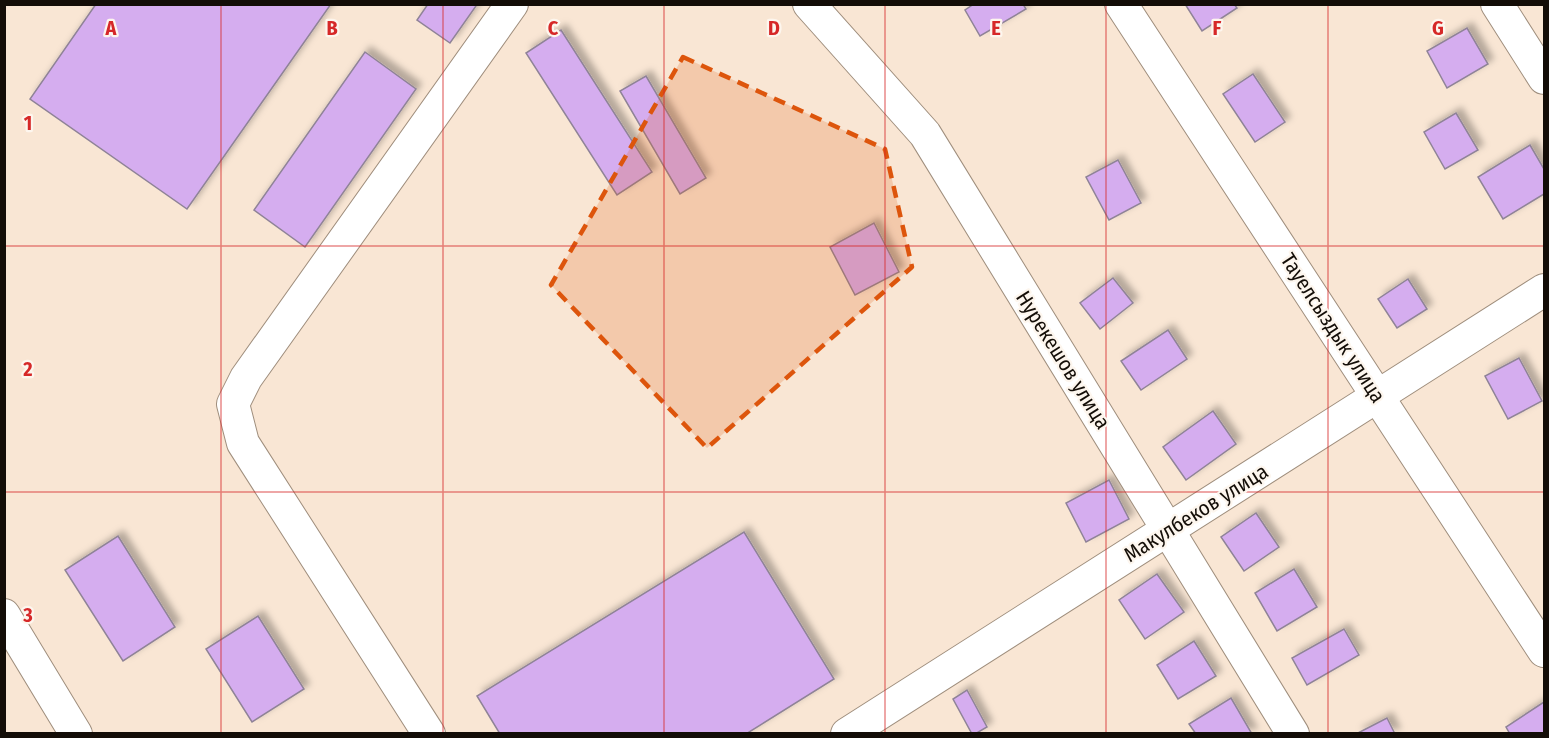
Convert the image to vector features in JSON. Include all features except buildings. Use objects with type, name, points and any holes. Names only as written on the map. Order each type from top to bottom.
[{"type":"street","points":[[429,734],[243,443],[233,404],[246,378],[512,4]]},
{"type":"street","name":"Нурекешов улица","points":[[809,4],[925,134],[1293,734]]},
{"type":"street","name":"Тауелсыздык улица","points":[[1120,4],[1545,651]]},
{"type":"street","points":[[1497,4],[1545,78]]},
{"type":"street","name":"Макулбеков улица","points":[[847,734],[1545,290]]},
{"type":"street","points":[[4,615],[76,734]]},
{"type":"highlighted area","points":[[683,57],[885,149],[912,267],[707,448],[551,285]]}]
